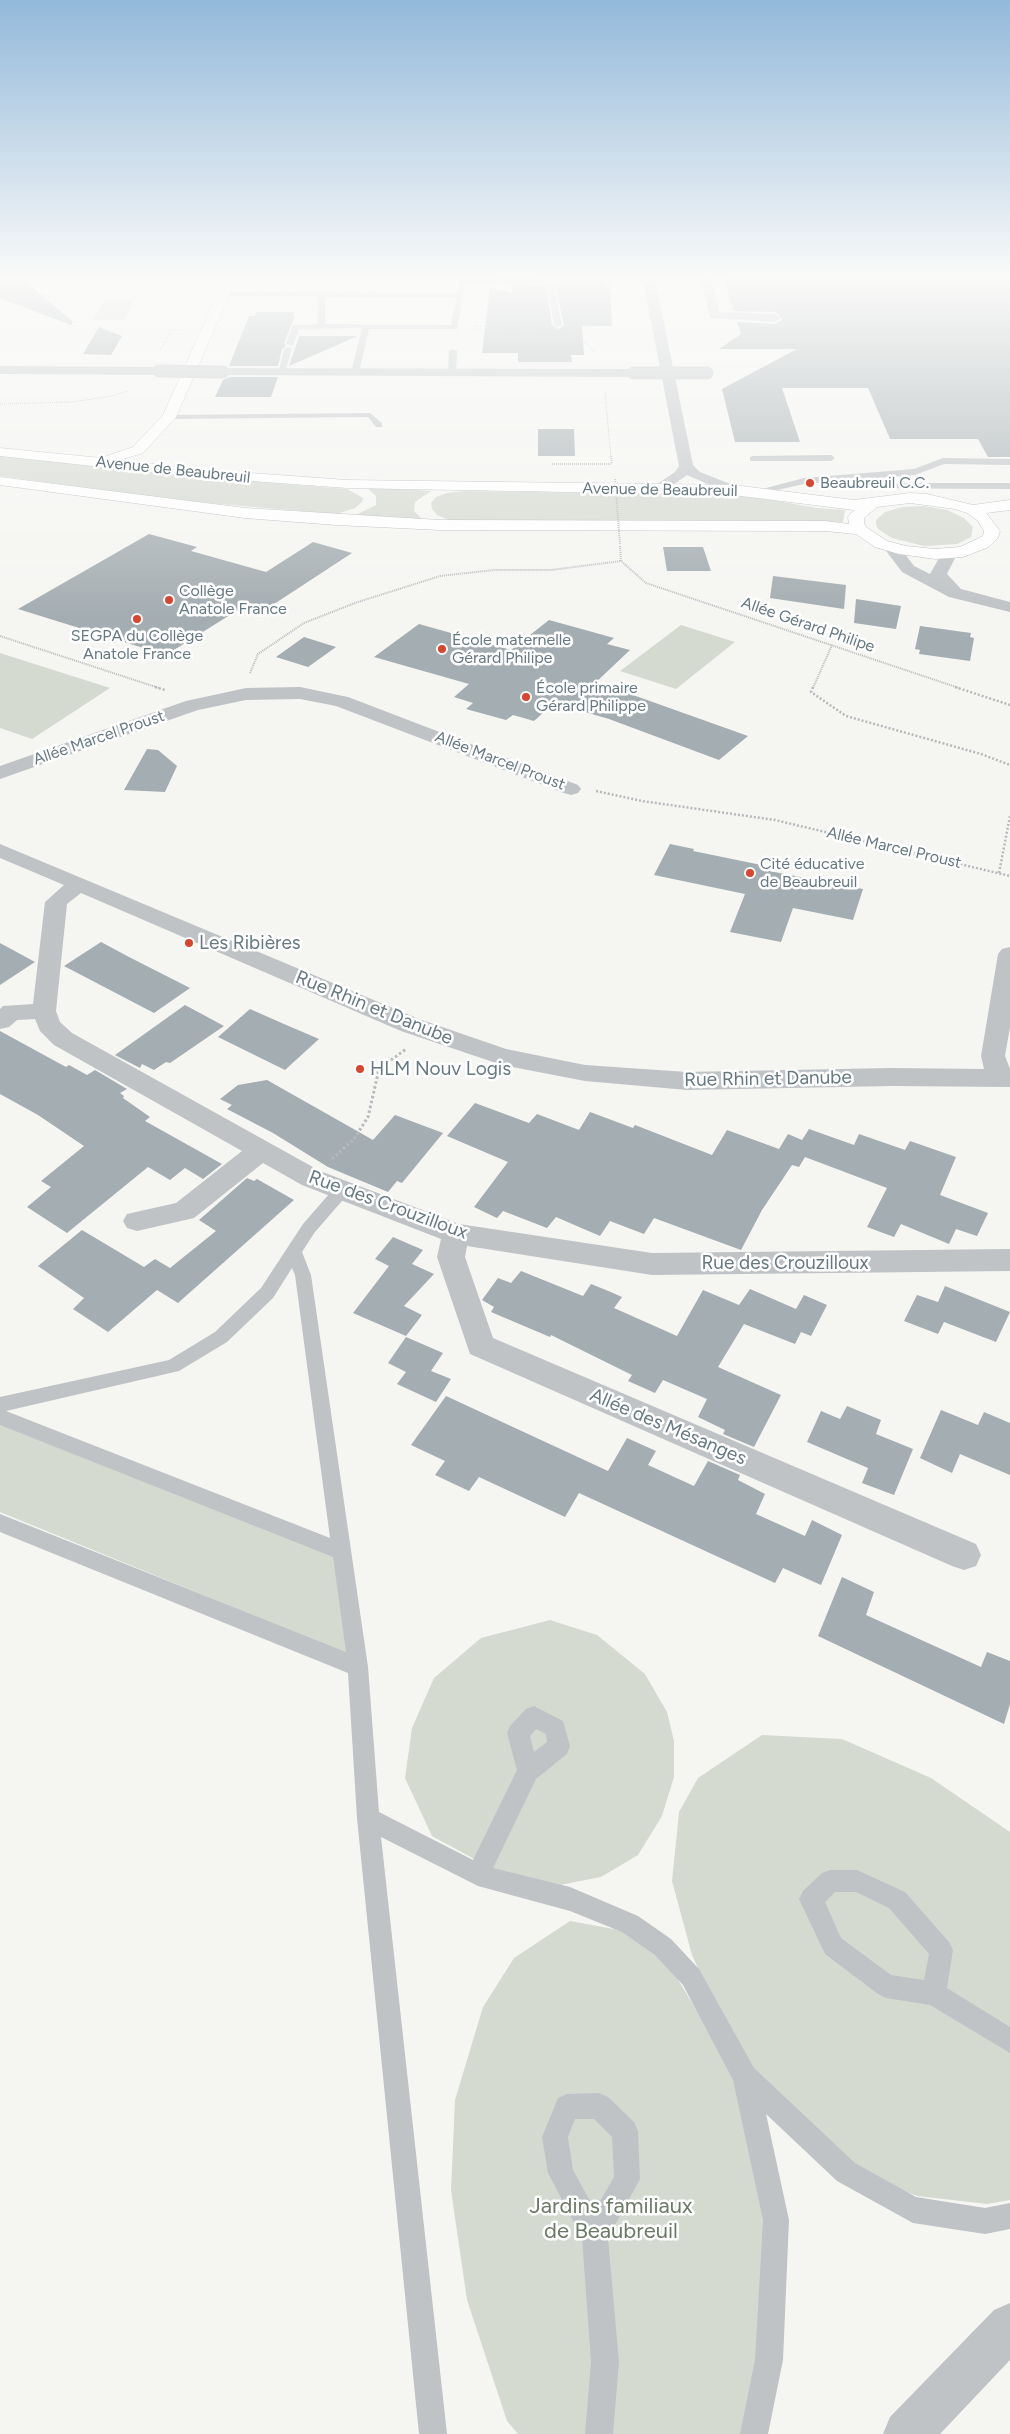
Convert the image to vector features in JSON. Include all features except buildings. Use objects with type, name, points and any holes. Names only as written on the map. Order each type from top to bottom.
[{"type":"main road","points":[[98,463],[138,450],[169,417],[182,389]]},
{"type":"main road","points":[[138,450],[149,468]]},
{"type":"main road","name":"Avenue de Beaubreuil","points":[[0,452],[149,468],[347,484],[732,490],[832,504],[870,504],[910,498],[944,501],[972,510],[989,524],[992,531],[990,538],[984,544]]},
{"type":"main road","name":"Avenue de Beaubreuil","points":[[0,481],[245,514],[336,520],[440,525],[825,526],[860,530],[872,540],[892,548],[920,554],[950,554],[984,544],[1003,541]]},
{"type":"main road","name":"Avenue de Beaubreuil","points":[[336,520],[367,503],[356,488],[347,484]]},
{"type":"main road","name":"Avenue de Beaubreuil","points":[[440,525],[422,505],[448,487]]},
{"type":"main road","points":[[860,530],[856,517],[870,504]]},
{"type":"main road","name":"Avenue de Beaubreuil","points":[[972,510],[1010,505]]},
{"type":"street","points":[[671,389],[686,466],[695,474],[732,490]]},
{"type":"street","points":[[658,489],[680,475],[686,466]]},
{"type":"street","points":[[892,548],[908,569],[955,593],[1010,607]]},
{"type":"street","points":[[950,554],[938,575],[955,593]]},
{"type":"street","name":"Allée Marcel Proust","points":[[0,773],[193,705],[246,694],[300,693],[341,701],[571,789]]},
{"type":"street","name":"Rue Rhin et Danube","points":[[0,850],[424,1030],[502,1057],[586,1073],[687,1081],[892,1077],[1004,1078]]},
{"type":"street","points":[[4,1013],[44,1011],[56,902],[79,884]]},
{"type":"street","points":[[1004,1078],[993,1056],[1010,958]]},
{"type":"street","name":"Rue des Crouzilloux","points":[[44,1011],[48,1025],[63,1038],[311,1178],[456,1234],[652,1264],[1010,1260]]},
{"type":"street","points":[[137,1221],[184,1211],[260,1150]]},
{"type":"street","name":"Allée des Mésanges","points":[[456,1234],[451,1257],[481,1346],[964,1555]]},
{"type":"street","points":[[907,2434],[1010,2326]]},
{"type":"lane","points":[[169,417],[370,416],[378,425]]},
{"type":"lane","points":[[753,459],[831,458]]},
{"type":"lane","points":[[943,461],[964,471],[982,472]]},
{"type":"lane","points":[[755,492],[804,481],[914,472],[943,461],[1010,462]]},
{"type":"lane","points":[[775,487],[1010,486]]},
{"type":"lane","points":[[910,498],[952,493],[1010,496]]},
{"type":"lane","points":[[0,1405],[173,1366],[221,1337],[267,1293],[309,1228],[342,1190]]},
{"type":"lane","points":[[293,1250],[303,1275],[340,1551],[358,1668],[368,1818],[433,2434]]},
{"type":"lane","points":[[0,1417],[340,1551]]},
{"type":"lane","points":[[0,1523],[358,1668]]},
{"type":"lane","points":[[478,1875],[528,1771]]},
{"type":"lane","points":[[368,1818],[478,1875],[570,1899],[630,1924],[663,1947],[691,1978],[745,2076],[776,2220],[768,2360],[754,2434]]},
{"type":"lane","points":[[934,1994],[942,1950],[897,1900],[857,1881],[830,1881],[811,1899],[833,1946],[886,1986],[934,1994],[1010,2041]]},
{"type":"lane","points":[[745,2076],[846,2172],[914,2210],[985,2221],[1010,2216]]},
{"type":"lane","points":[[596,2236],[605,2362],[599,2434]]},
{"type":"path","points":[[0,404],[72,402],[123,394],[130,389]]},
{"type":"path","points":[[250,679],[250,671],[258,654],[304,623],[356,603],[440,576],[494,570],[551,570],[621,561],[615,479],[610,457],[607,389]]},
{"type":"path","name":"Allée Gérard Philipe","points":[[621,561],[646,583],[1010,705]]},
{"type":"path","points":[[0,636],[174,693]]},
{"type":"path","points":[[832,645],[811,692],[846,716],[981,754],[1010,765]]},
{"type":"path","name":"Allée Marcel Proust","points":[[571,789],[592,790],[642,801],[775,820],[1010,876]]},
{"type":"path","points":[[999,873],[1010,816]]},
{"type":"path","points":[[311,1178],[354,1139],[368,1116],[379,1069],[407,1048],[424,1030]]},
{"type":"green space","points":[[0,456],[176,475],[347,489],[363,498],[362,502],[355,508],[336,514],[184,501],[0,476]]},
{"type":"green space","points":[[366,487],[431,491],[415,502],[414,511],[424,521],[352,517],[376,505],[376,496]]},
{"type":"green space","points":[[465,491],[744,495],[817,508],[845,510],[843,522],[464,521],[449,520],[437,515],[432,509],[431,503],[436,497],[447,493]]},
{"type":"green space","points":[[924,506],[947,510],[964,518],[973,527],[971,537],[957,544],[924,546],[892,538],[878,529],[876,520],[885,512],[902,507]]},
{"type":"green space","points":[[681,625],[735,642],[676,689],[620,671]]},
{"type":"green space","points":[[0,653],[110,688],[32,739],[0,728]]},
{"type":"green space","points":[[0,1423],[336,1553],[350,1655],[0,1512]]},
{"type":"green space","points":[[550,1620],[597,1635],[645,1674],[667,1712],[674,1741],[674,1777],[662,1816],[638,1855],[601,1877],[560,1885],[500,1873],[432,1836],[405,1778],[412,1728],[434,1678],[481,1638]]},
{"type":"green space","points":[[762,1735],[842,1739],[931,1778],[1010,1832],[1010,2200],[987,2204],[917,2196],[864,2175],[756,2074],[715,2005],[692,1955],[672,1881],[679,1812],[698,1778]]},
{"type":"green space","name":"Jardins familiaux de Beaubreuil","points":[[570,1921],[630,1932],[671,1968],[736,2076],[767,2211],[756,2365],[743,2434],[518,2434],[507,2421],[467,2300],[451,2190],[455,2100],[483,2007],[514,1958]]},
{"type":"place","name":"Beaubreuil C.C.","points":[[810,483]]},
{"type":"place","name":"Collège Anatole France","points":[[169,600]]},
{"type":"place","name":"SEGPA du Collège Anatole France","points":[[137,619]]},
{"type":"place","name":"École maternelle Gérard Philipe","points":[[442,649]]},
{"type":"place","name":"École primaire Gérard Philippe","points":[[526,697]]},
{"type":"place","name":"Cité éducative de Beaubreuil","points":[[750,873]]},
{"type":"place","name":"Les Ribières","points":[[189,943]]},
{"type":"place","name":"HLM Nouv Logis","points":[[360,1069]]}]
